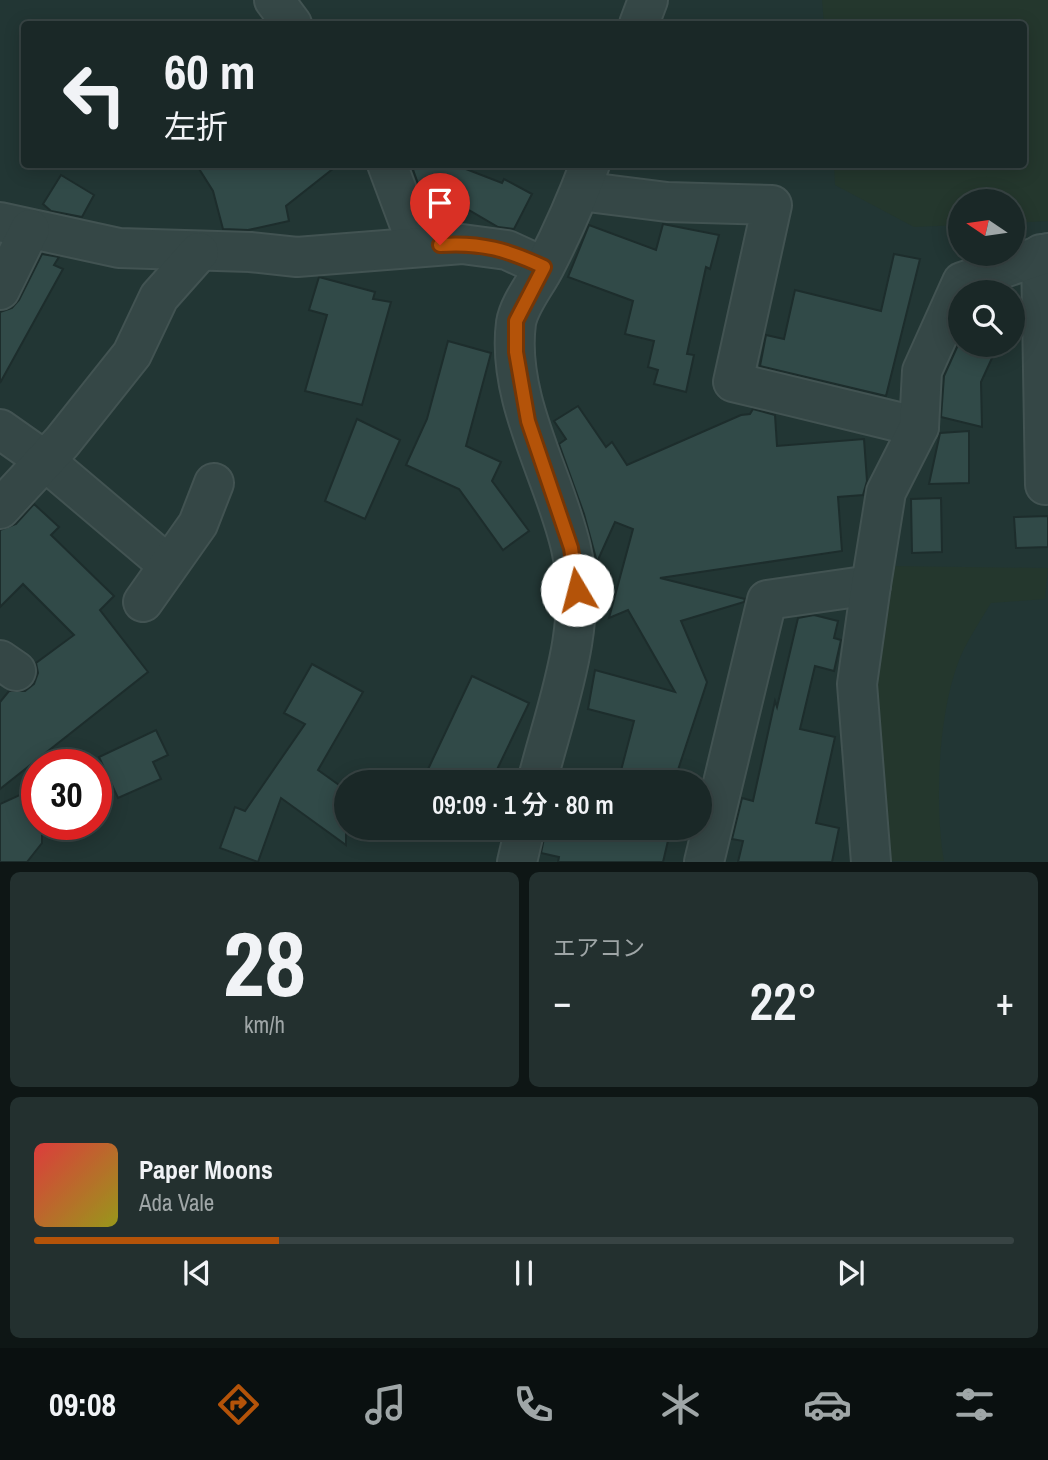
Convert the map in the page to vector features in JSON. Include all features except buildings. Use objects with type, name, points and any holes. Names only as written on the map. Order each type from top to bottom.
[{"type":"street","points":[[274,0],[290,21]]},
{"type":"street","points":[[640,21],[648,0]]},
{"type":"street","points":[[388,168],[418,247]]},
{"type":"street","points":[[540,770],[570,652],[577,590],[571,548],[528,421],[516,352],[516,321],[585,178],[667,202],[772,205],[733,383],[919,428]]},
{"type":"street","points":[[0,290],[15,226],[119,248],[250,252],[297,257],[462,244],[507,250],[544,267]]},
{"type":"street","points":[[0,509],[132,354],[159,297],[199,252]]},
{"type":"street","points":[[871,862],[857,684],[886,492],[919,428],[922,371],[962,282],[1044,254],[1045,485]]},
{"type":"street","points":[[0,429],[44,460],[168,565]]},
{"type":"street","points":[[143,602],[198,524],[214,483]]},
{"type":"street","points":[[704,862],[767,600],[871,584]]},
{"type":"street","points":[[517,862],[523,840]]},
{"type":"green space","points":[[822,0],[1048,0],[1048,221],[1026,222],[1026,189],[948,189],[948,226],[914,227],[835,185],[834,168],[1027,168],[1027,21],[824,21]]},
{"type":"green space","points":[[888,566],[1048,568],[1045,599],[991,603],[967,643],[955,671],[948,696],[940,754],[939,811],[944,861],[888,861],[871,687]]},
{"type":"route","points":[[440,245],[462,244],[507,250],[544,267],[516,321],[516,352],[528,421],[571,548],[577,590]]}]
